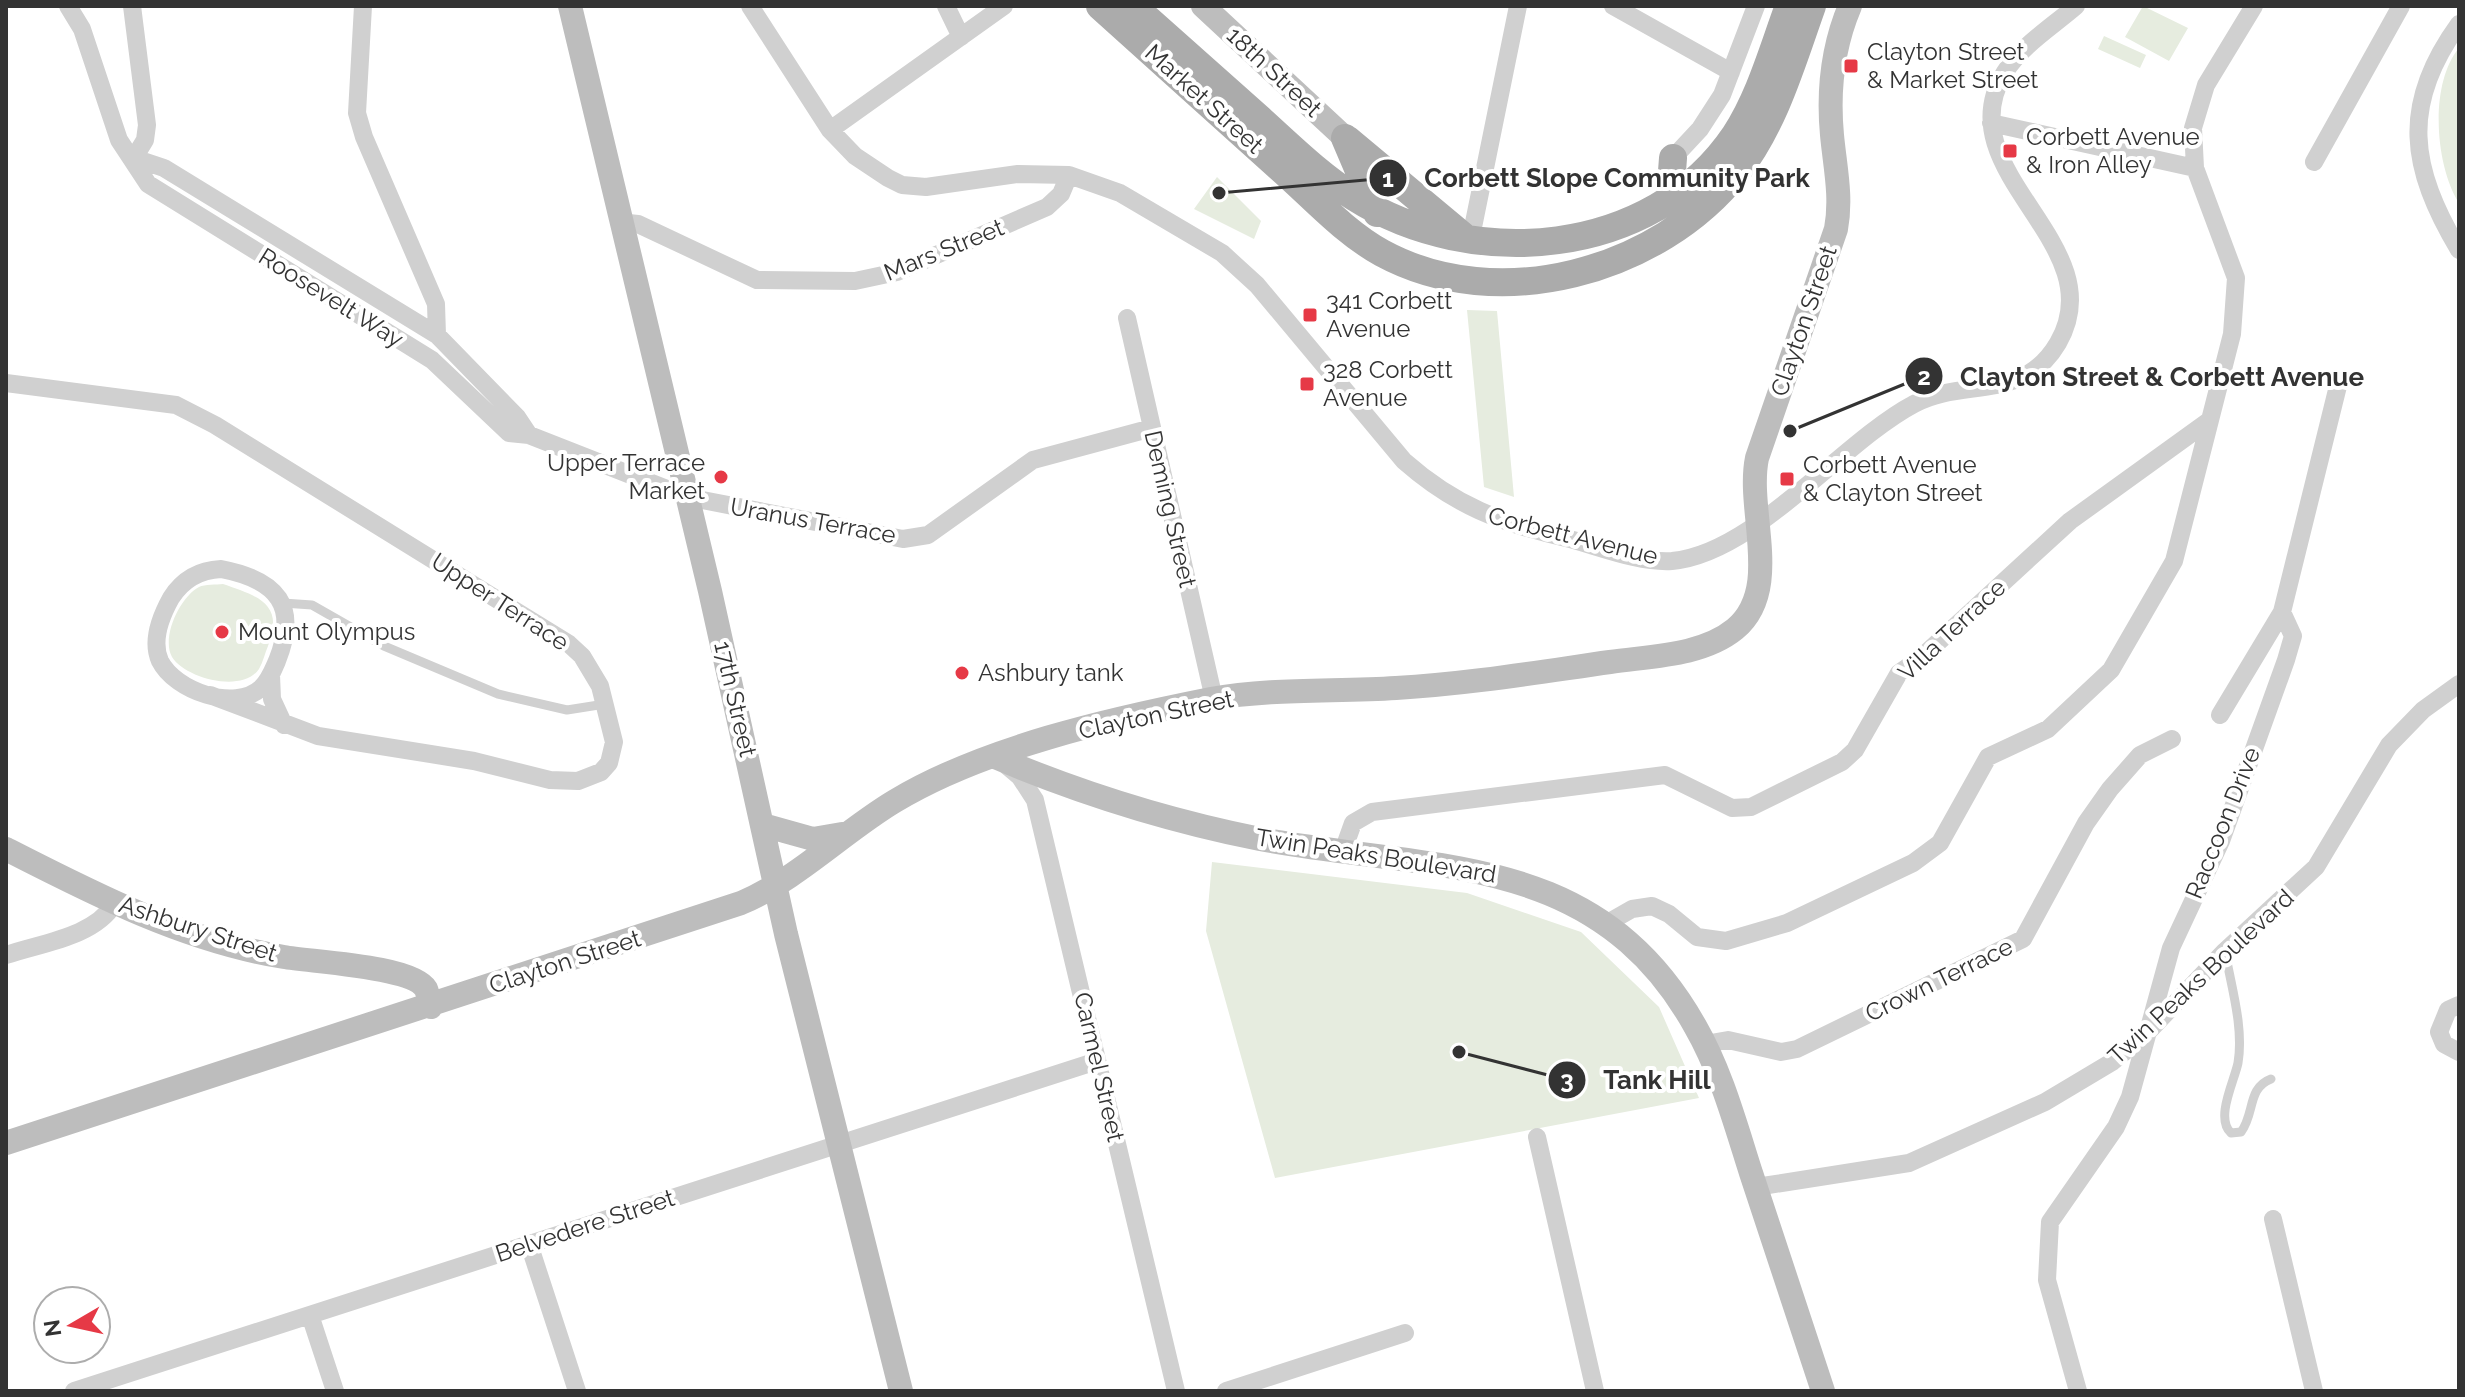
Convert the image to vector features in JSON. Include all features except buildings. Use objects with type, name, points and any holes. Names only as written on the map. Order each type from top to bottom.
[{"type":"main road","name":"17th Street","points":[[570,6],[776,886],[901,1391]]},
{"type":"main road","name":"Market Street","points":[[1100,6],[1360,239],[1422,270],[1473,280],[1522,280],[1573,273],[1621,258],[1665,237],[1705,207],[1739,169],[1766,126],[1812,6]]},
{"type":"main road","name":"Market Street","points":[[1133,6],[1318,171],[1375,210],[1411,225],[1470,242],[1519,244],[1566,239],[1632,219],[1670,198],[1705,169],[1734,135],[1755,95],[1789,6]]},
{"type":"main road","name":"18th Street","points":[[1203,6],[1345,138]]},
{"type":"main road","name":"Clayton Street","points":[[6,1143],[724,910],[776,886],[847,833],[920,788],[977,759],[995,757],[1066,734],[1214,699],[1428,686],[1670,653],[1706,644],[1735,629],[1752,605],[1761,570],[1758,522],[1752,492],[1757,458],[1836,229],[1839,199],[1831,89],[1838,42],[1850,6]]},
{"type":"main road","points":[[1345,138],[1359,162],[1375,210],[1392,231],[1409,244],[1492,266],[1522,280]]},
{"type":"main road","points":[[1345,138],[1385,167],[1470,242]]},
{"type":"main road","points":[[1670,198],[1673,158]]},
{"type":"main road","name":"Twin Peaks Boulevard","points":[[995,757],[1068,787],[1203,825],[1262,839],[1497,874],[1561,897],[1604,925],[1654,968],[1688,1013],[1705,1044],[1756,1187]]},
{"type":"main road","points":[[763,825],[813,839],[847,833]]},
{"type":"main road","name":"Ashbury Street","points":[[6,849],[114,904],[262,954],[396,973],[425,988],[431,1007]]},
{"type":"main road","points":[[1756,1187],[1823,1391]]},
{"type":"street","name":"Roosevelt Way","points":[[68,6],[82,29],[113,128],[155,189],[432,360],[509,433],[529,435],[687,497]]},
{"type":"street","points":[[132,6],[147,125],[145,140],[134,158]]},
{"type":"street","points":[[363,6],[357,113],[364,137],[436,304],[437,335]]},
{"type":"street","name":"Corbett Avenue","points":[[750,6],[830,130],[855,156],[902,185],[926,187],[1018,174],[1069,175],[1120,193],[1239,267],[1404,461],[1425,479],[1477,512],[1508,524],[1670,561],[1715,548],[1758,522],[1917,402],[2025,377],[2041,365],[2058,343],[2071,299],[2068,273],[2001,160],[1991,123],[1994,95],[2006,69],[2076,6]]},
{"type":"street","points":[[946,6],[961,37]]},
{"type":"street","points":[[830,130],[1004,6]]},
{"type":"street","points":[[1470,242],[1518,6]]},
{"type":"street","points":[[1613,6],[1731,72]]},
{"type":"street","points":[[1673,158],[1712,113],[1756,6]]},
{"type":"street","points":[[1604,925],[1632,909],[1652,906],[1669,914],[1697,937],[1726,941],[1787,923],[1932,851],[1946,834],[1988,757],[2048,729],[2102,681],[2119,658],[2174,561],[2235,322],[2238,291],[2233,263],[2195,168],[2193,128],[2200,99],[2254,6]]},
{"type":"street","points":[[2314,162],[2401,6]]},
{"type":"street","points":[[2459,24],[2427,77],[2417,132],[2418,156],[2428,194],[2459,250]]},
{"type":"street","points":[[1991,123],[2195,168]]},
{"type":"street","name":"Roosevelt Way","points":[[134,158],[164,168],[437,335],[517,417],[529,435]]},
{"type":"street","name":"Mars Street","points":[[619,222],[638,224],[757,280],[869,280],[897,272],[1047,207],[1061,194],[1069,175]]},
{"type":"street","name":"Deming Street","points":[[1127,318],[1214,699]]},
{"type":"street","name":"Upper Terrace","points":[[6,383],[163,403],[187,409],[569,644],[592,670],[606,704],[613,753],[601,772],[578,781],[550,780],[474,761],[318,736],[210,695],[179,680],[160,660],[157,633],[178,588],[198,573],[221,569],[263,584],[283,603]]},
{"type":"street","points":[[2220,715],[2282,612],[2338,386]]},
{"type":"street","name":"Villa Terrace","points":[[1343,851],[1353,823],[1372,812],[1665,775],[1732,808],[1745,809],[1842,762],[1855,750],[1899,673],[1923,656],[2070,521],[2210,420]]},
{"type":"street","name":"Uranus Terrace","points":[[687,497],[903,539],[919,538],[1033,460],[1152,428]]},
{"type":"street","points":[[283,603],[288,626],[271,675],[272,699],[284,725]]},
{"type":"street","name":"Raccoon Drive","points":[[2078,1391],[2047,1280],[2050,1222],[2116,1127],[2130,1097],[2171,948],[2221,841],[2286,660],[2293,636],[2282,612]]},
{"type":"street","name":"Upper Terrace","points":[[210,695],[224,699],[250,695],[262,687],[271,675]]},
{"type":"street","name":"Twin Peaks Boulevard","points":[[1756,1187],[1873,1170],[1931,1155],[2070,1089],[2112,1062],[2146,1034],[2225,951],[2316,867],[2389,745],[2414,717],[2459,684]]},
{"type":"street","name":"Crown Terrace","points":[[1705,1044],[1728,1040],[1781,1052],[1797,1049],[2023,939],[2086,823],[2110,789],[2140,755],[2172,739]]},
{"type":"street","name":"Carmel Street","points":[[995,757],[1020,777],[1035,800],[1176,1391]]},
{"type":"street","points":[[6,955],[90,927],[106,917],[114,904]]},
{"type":"street","points":[[2459,1005],[2448,1010],[2439,1032],[2444,1044],[2459,1052]]},
{"type":"street","name":"Belvedere Street","points":[[74,1391],[1097,1061]]},
{"type":"street","points":[[1537,1137],[1595,1391]]},
{"type":"street","points":[[2273,1219],[2314,1391]]},
{"type":"street","points":[[529,1244],[577,1391]]},
{"type":"street","points":[[310,1315],[335,1391]]},
{"type":"street","points":[[1226,1391],[1405,1333]]},
{"type":"lane","points":[[283,603],[312,605],[384,646],[498,694],[567,710],[606,704]]},
{"type":"lane","points":[[2225,951],[2239,1039],[2238,1061],[2224,1119],[2231,1133],[2241,1132],[2248,1123],[2253,1094],[2261,1083],[2271,1079]]},
{"type":"shaded area","points":[[2143,6],[2188,28],[2169,61],[2125,37]]},
{"type":"shaded area","points":[[2104,36],[2146,55],[2140,68],[2098,49]]},
{"type":"shaded area","points":[[2459,48],[2459,203],[2445,168],[2439,103],[2449,63]]},
{"type":"shaded area","points":[[1217,177],[1261,221],[1254,239],[1194,209]]},
{"type":"shaded area","points":[[1467,310],[1497,311],[1514,497],[1484,487]]},
{"type":"shaded area","points":[[223,584],[265,603],[273,620],[259,669],[251,677],[240,681],[201,677],[179,665],[169,649],[174,618],[185,599],[199,587]]},
{"type":"shaded area","points":[[1212,862],[1467,893],[1581,932],[1659,1007],[1699,1098],[1275,1178],[1206,931]]},
{"type":"place","name":"Clayton Street & Market Street","points":[[1851,66]]},
{"type":"place","name":"Corbett Avenue & Iron Alley","points":[[2010,151]]},
{"type":"place","name":"Corbett Slope Community Park","points":[[1219,193]]},
{"type":"place","name":"341 Corbett Avenue","points":[[1310,315]]},
{"type":"place","name":"328 Corbett Avenue","points":[[1307,384]]},
{"type":"place","name":"Clayton Street & Corbett Avenue","points":[[1790,431]]},
{"type":"place","name":"Upper Terrace Market","points":[[721,477]]},
{"type":"place","name":"Corbett Avenue & Clayton Street","points":[[1787,479]]},
{"type":"place","name":"Mount Olympus","points":[[222,632]]},
{"type":"place","name":"Ashbury tank","points":[[962,673]]},
{"type":"place","name":"Tank Hill","points":[[1459,1052]]}]
